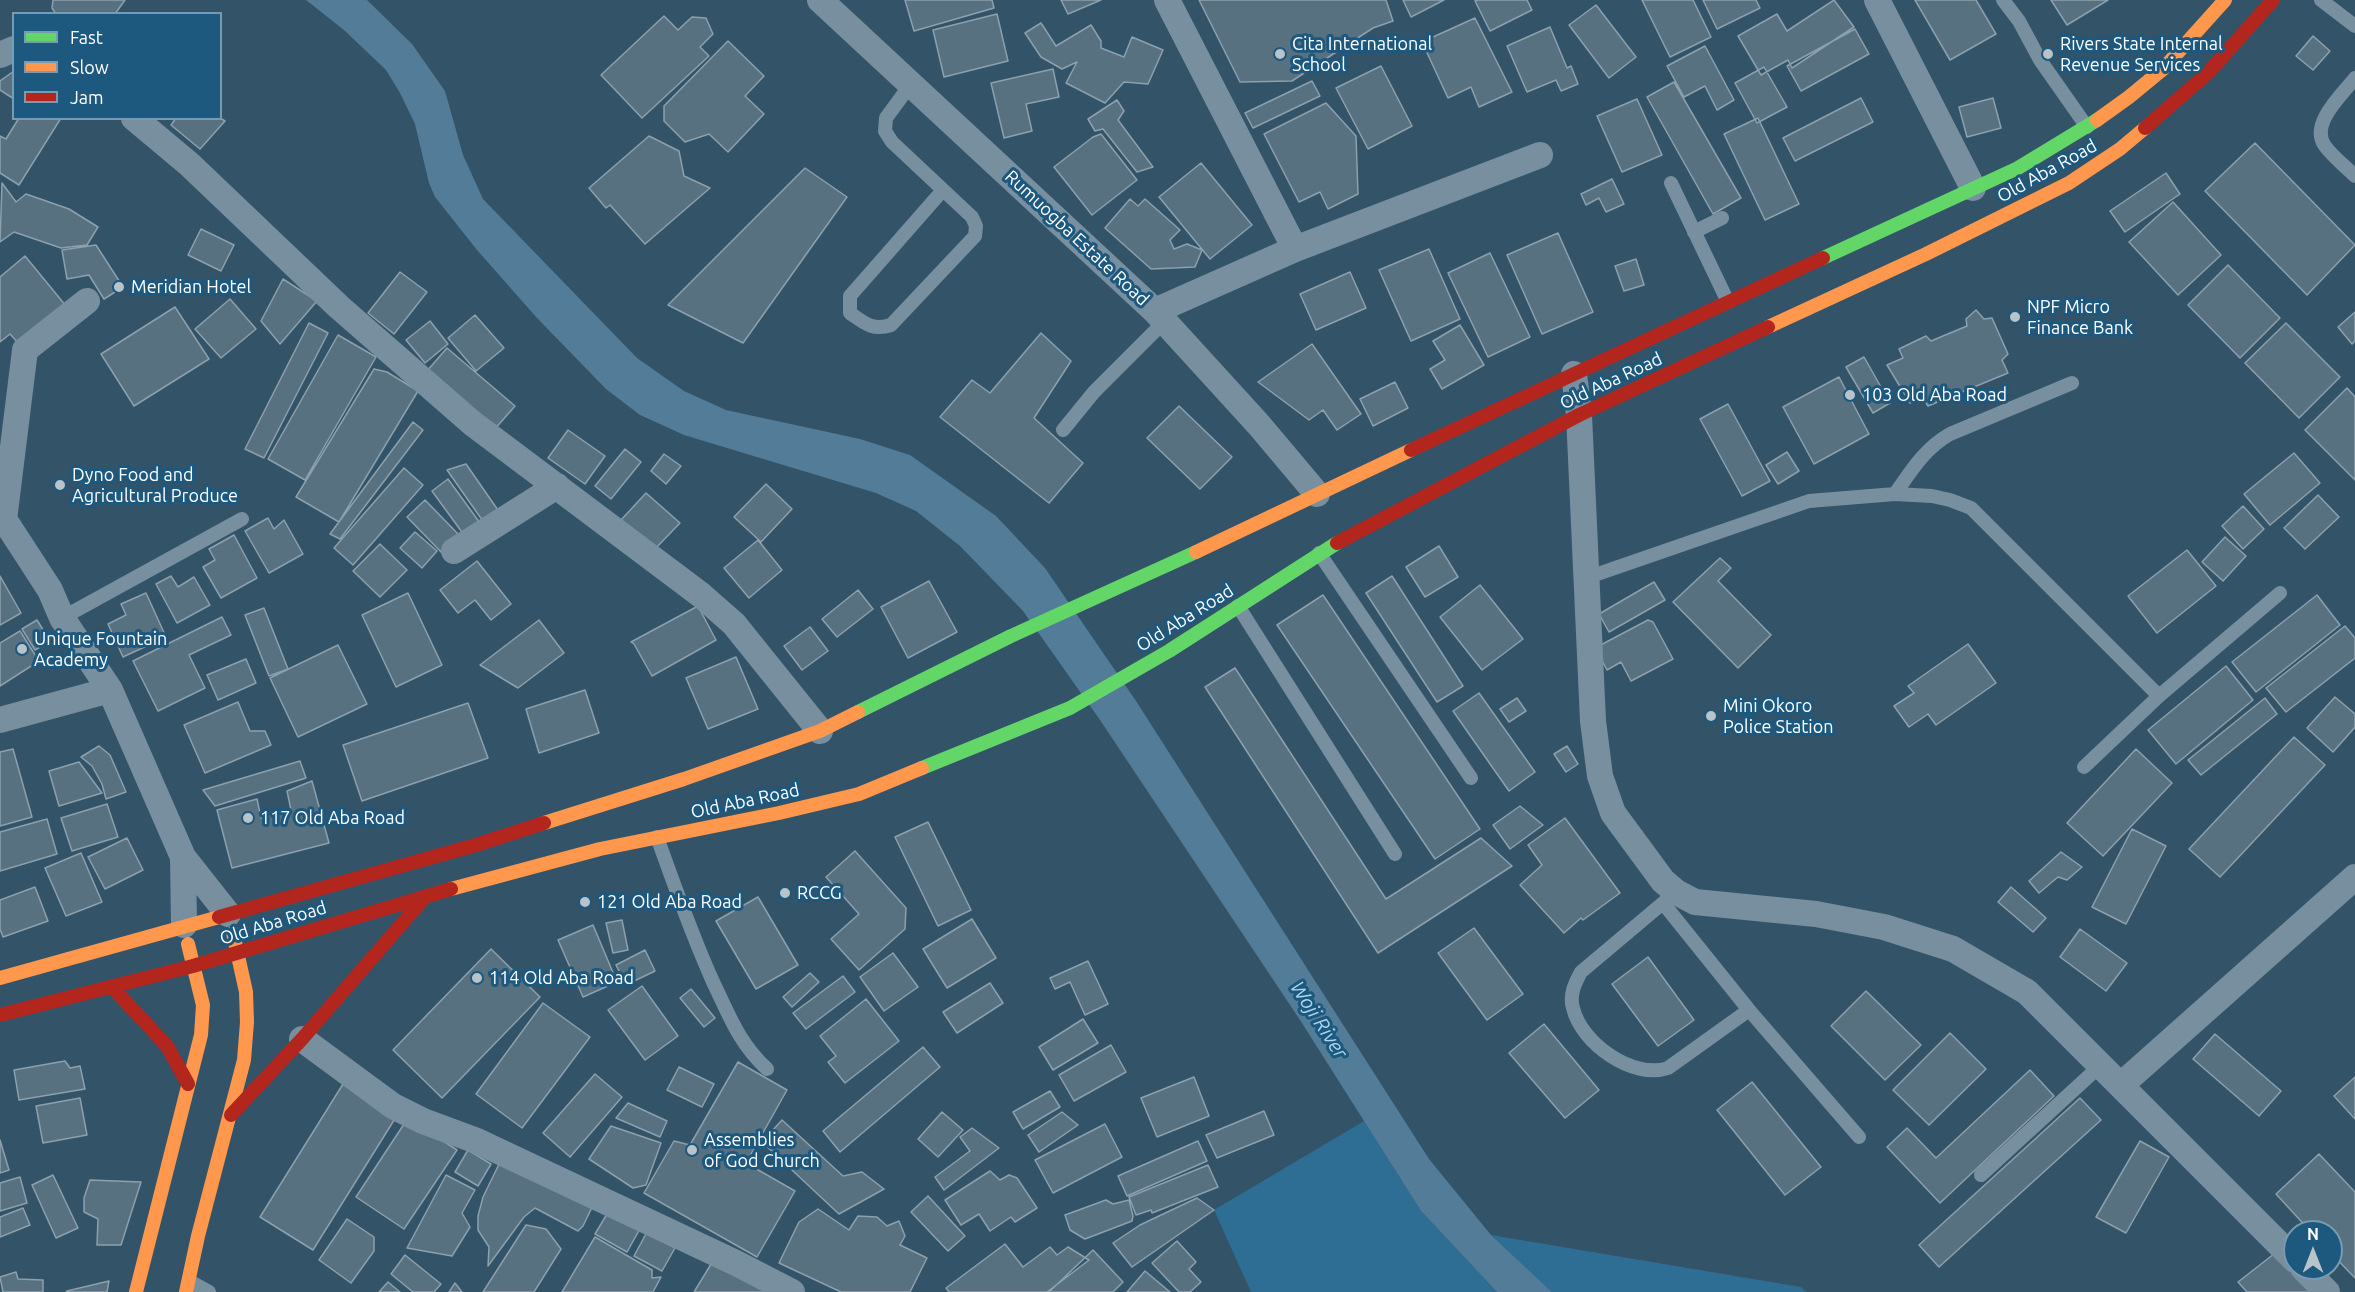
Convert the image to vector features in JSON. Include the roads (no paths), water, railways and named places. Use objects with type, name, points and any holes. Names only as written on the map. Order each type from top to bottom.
[{"type":"main road","name":"Old Aba Road","points":[[0,978],[476,845],[587,811],[820,731],[1011,636],[1129,584],[1317,494],[2018,168],[2087,127],[2163,69],[2225,0]]},
{"type":"main road","name":"Old Aba Road","points":[[0,1015],[193,966],[426,896],[600,849],[779,813],[859,794],[1070,708],[1169,651],[1319,553],[1579,416],[1926,254],[2069,183],[2120,149],[2209,72],[2273,0]]},
{"type":"main road","points":[[230,1116],[302,1039],[426,896]]},
{"type":"main road","points":[[188,1286],[198,1236],[244,1060],[247,1022],[246,992],[228,914]]},
{"type":"main road","points":[[136,1292],[202,1022],[200,988],[184,925]]},
{"type":"main road","points":[[111,986],[167,1046],[188,1084]]},
{"type":"street","name":"Rumuogba Estate Road","points":[[820,0],[1160,316],[1259,425],[1317,494]]},
{"type":"street","points":[[1167,0],[1295,249]]},
{"type":"street","points":[[1877,0],[1973,188]]},
{"type":"street","points":[[136,120],[189,164],[339,307],[472,423],[701,595],[734,624],[820,731]]},
{"type":"street","points":[[1160,316],[1295,249],[1540,155]]},
{"type":"street","points":[[87,301],[25,350],[2,517],[50,590],[62,618],[110,690],[183,856],[228,914]]},
{"type":"street","points":[[1574,374],[1579,416],[1593,721],[1600,776],[1613,813],[1663,881],[1669,898],[1816,914],[1884,927],[1953,949],[2027,992],[2283,1248]]},
{"type":"street","points":[[454,550],[557,486]]},
{"type":"street","points":[[0,720],[110,690]]},
{"type":"street","points":[[183,856],[184,925]]},
{"type":"street","points":[[2121,1085],[2355,877]]},
{"type":"street","points":[[302,1039],[393,1106],[423,1121],[488,1146],[736,1263],[792,1292]]},
{"type":"street","points":[[2315,1280],[2327,1292]]},
{"type":"lane","points":[[2003,0],[2019,21],[2040,60],[2087,127]]},
{"type":"lane","points":[[2321,0],[2355,26]]},
{"type":"lane","points":[[2355,78],[2323,121],[2320,134],[2325,145],[2355,176]]},
{"type":"lane","points":[[910,84],[886,118],[885,131],[892,142],[972,217],[976,226],[975,236],[891,325],[881,329],[870,327],[850,313],[848,304],[850,296],[943,190]]},
{"type":"lane","points":[[1671,183],[1728,302]]},
{"type":"lane","points":[[1694,232],[1722,218]]},
{"type":"lane","points":[[1063,430],[1160,316]]},
{"type":"lane","points":[[1895,494],[1934,443],[1950,434],[2072,383]]},
{"type":"lane","points":[[1586,578],[1809,501],[1895,494],[1932,496],[1971,508],[2159,696]]},
{"type":"lane","points":[[62,618],[242,519]]},
{"type":"lane","points":[[1319,553],[1472,777]]},
{"type":"lane","points":[[2084,767],[2159,696],[2280,593]]},
{"type":"lane","points":[[1238,606],[1395,854]]},
{"type":"lane","points":[[657,837],[687,924],[734,1026],[749,1053],[767,1069]]},
{"type":"lane","points":[[1749,1010],[1668,1068],[1657,1072],[1633,1068],[1601,1049],[1582,1027],[1572,1006],[1575,983],[1581,972],[1669,898],[1749,1010],[1859,1137]]},
{"type":"lane","points":[[1981,1175],[2101,1065]]},
{"type":"lane","points":[[188,1286],[209,1292]]},
{"type":"water","name":"Woji River","points":[[306,0],[367,0],[412,44],[445,91],[463,155],[483,199],[637,358],[684,391],[726,410],[860,439],[910,455],[996,516],[1045,568],[1136,701],[1429,1159],[1491,1235],[1552,1292],[1497,1292],[1421,1211],[1300,1020],[1100,720],[1023,611],[960,546],[916,511],[876,493],[684,435],[640,415],[606,389],[537,318],[477,250],[435,197],[429,183],[415,124],[386,70],[344,30]]},
{"type":"place","name":"Cita International School","points":[[1280,54]]},
{"type":"place","name":"Rivers State Internal Revenue Services","points":[[2048,54]]},
{"type":"place","name":"Meridian Hotel","points":[[119,287]]},
{"type":"place","name":"NPF Micro Finance Bank","points":[[2015,317]]},
{"type":"place","name":"103 Old Aba Road","points":[[1850,395]]},
{"type":"place","name":"Dyno Food and Agricultural Produce","points":[[60,485]]},
{"type":"place","name":"Unique Fountain Academy","points":[[22,649]]},
{"type":"place","name":"Mini Okoro Police Station","points":[[1711,716]]},
{"type":"place","name":"117 Old Aba Road","points":[[248,818]]},
{"type":"place","name":"RCCG","points":[[785,893]]},
{"type":"place","name":"121 Old Aba Road","points":[[585,902]]},
{"type":"place","name":"114 Old Aba Road","points":[[477,978]]},
{"type":"place","name":"Assemblies of God Church","points":[[692,1150]]}]
